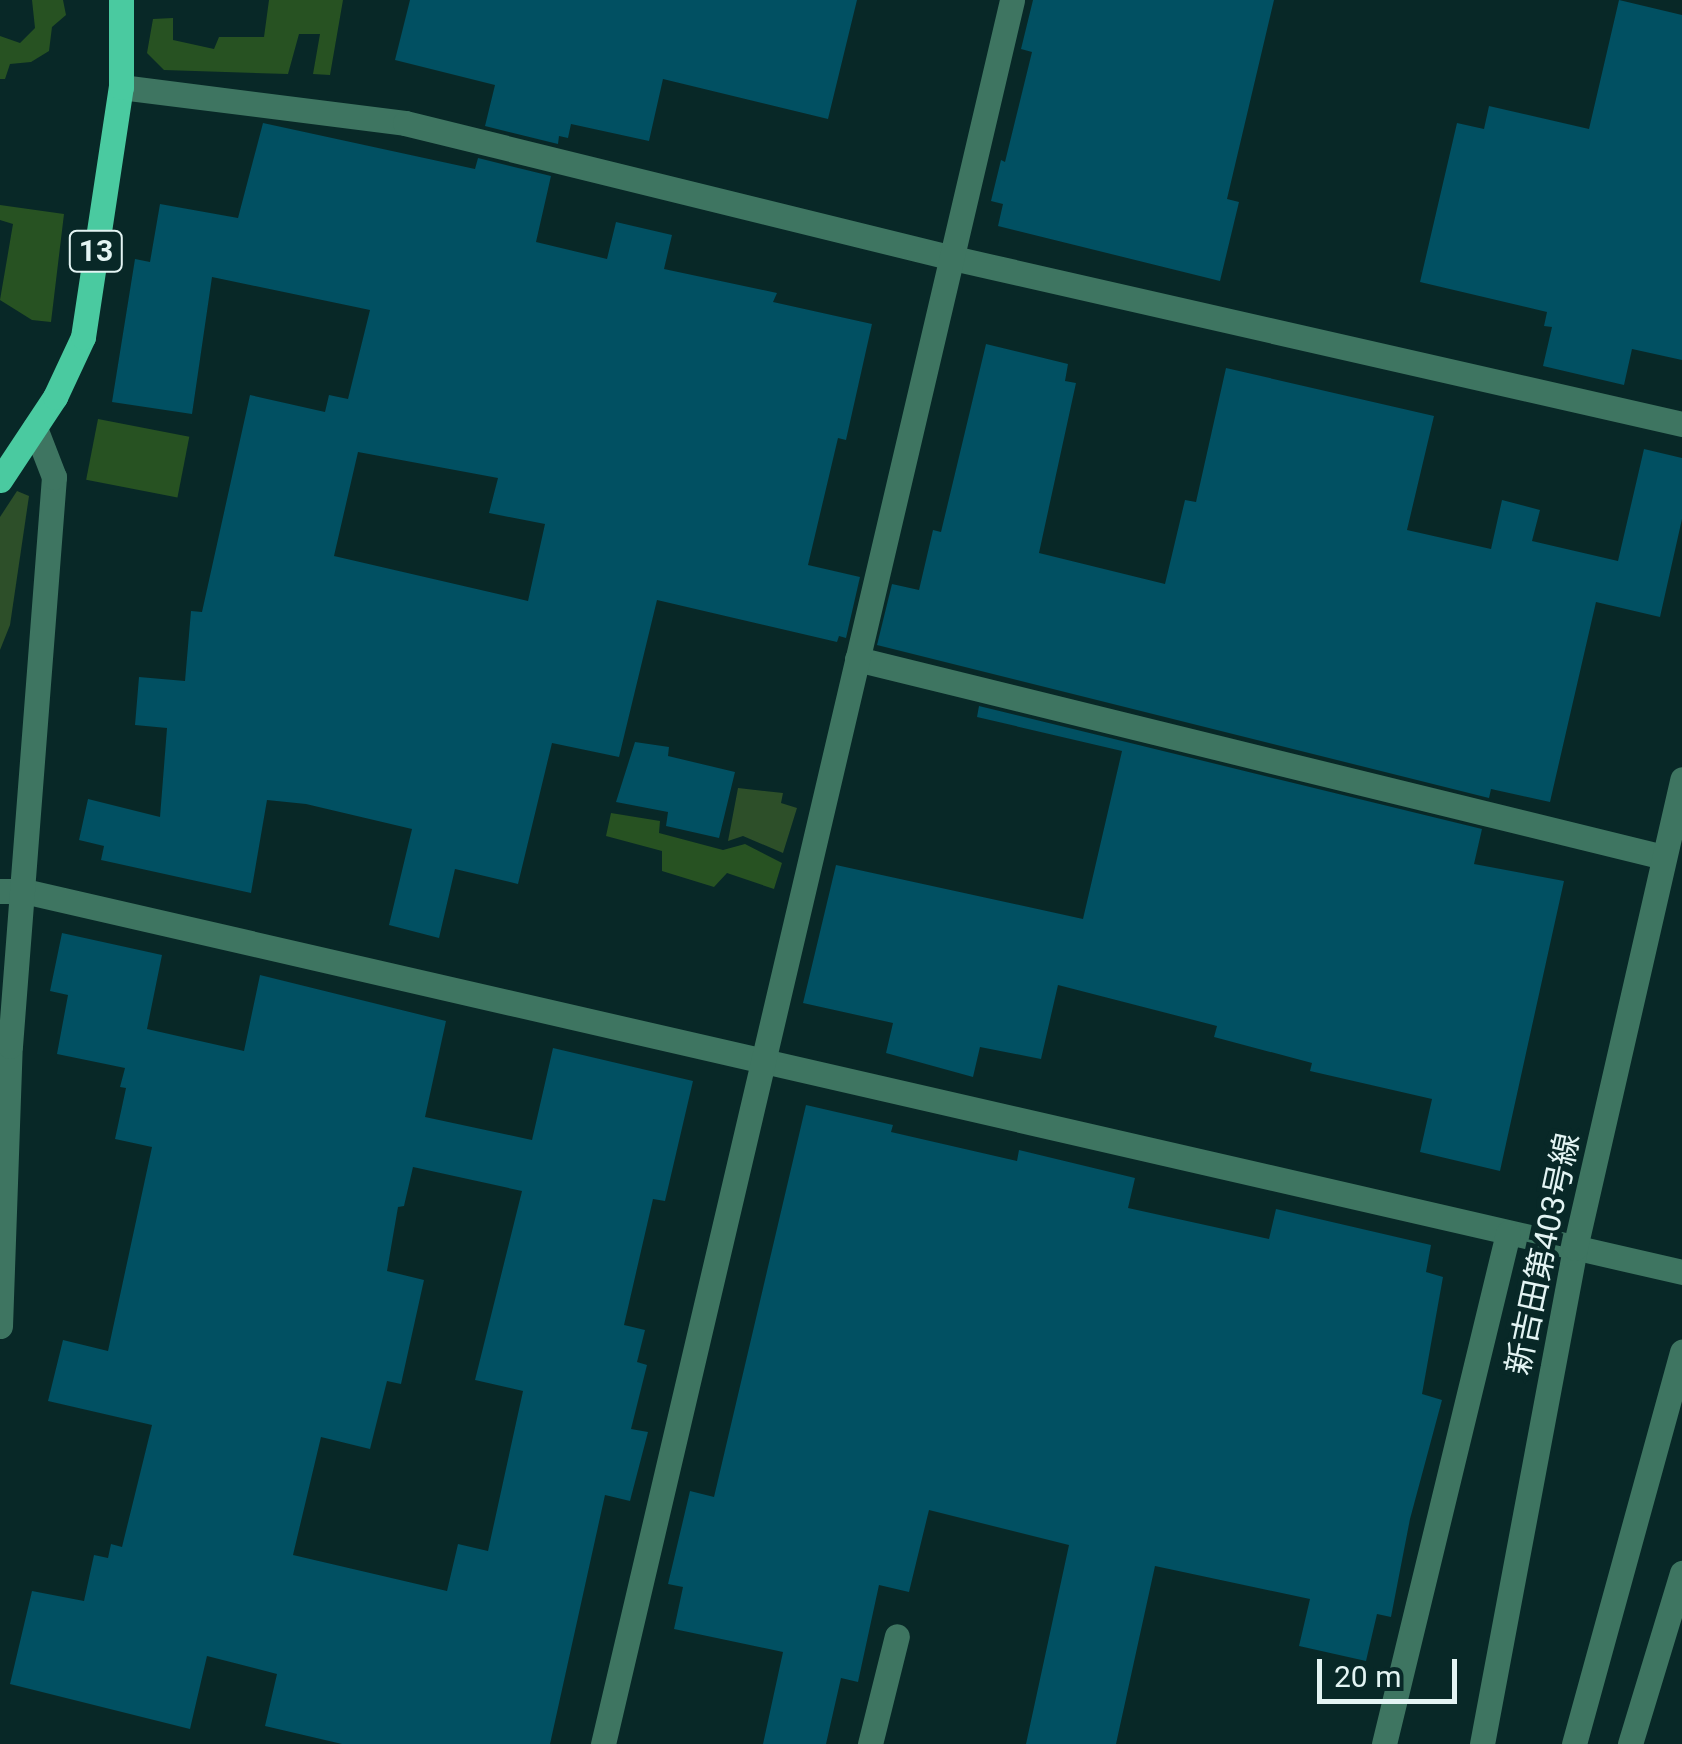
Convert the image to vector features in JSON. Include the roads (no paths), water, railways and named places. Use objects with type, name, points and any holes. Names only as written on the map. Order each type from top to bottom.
[{"type":"main road","name":"13","points":[[0,480],[35,428],[83,337],[122,88],[120,0]]},
{"type":"street","points":[[603,1744],[1012,0]]},
{"type":"street","points":[[122,88],[404,123],[953,258],[1682,424]]},
{"type":"street","points":[[0,1326],[12,891],[54,477],[35,428]]},
{"type":"street","points":[[857,659],[1663,857]]},
{"type":"street","name":"新吉田第403号線","points":[[1482,1744],[1575,1248],[1682,779]]},
{"type":"street","points":[[12,891],[1682,1272]]},
{"type":"street","points":[[1384,1744],[1508,1233]]},
{"type":"street","points":[[1574,1744],[1682,1352]]},
{"type":"street","points":[[1630,1744],[1682,1572]]},
{"type":"street","points":[[870,1744],[897,1636]]}]
